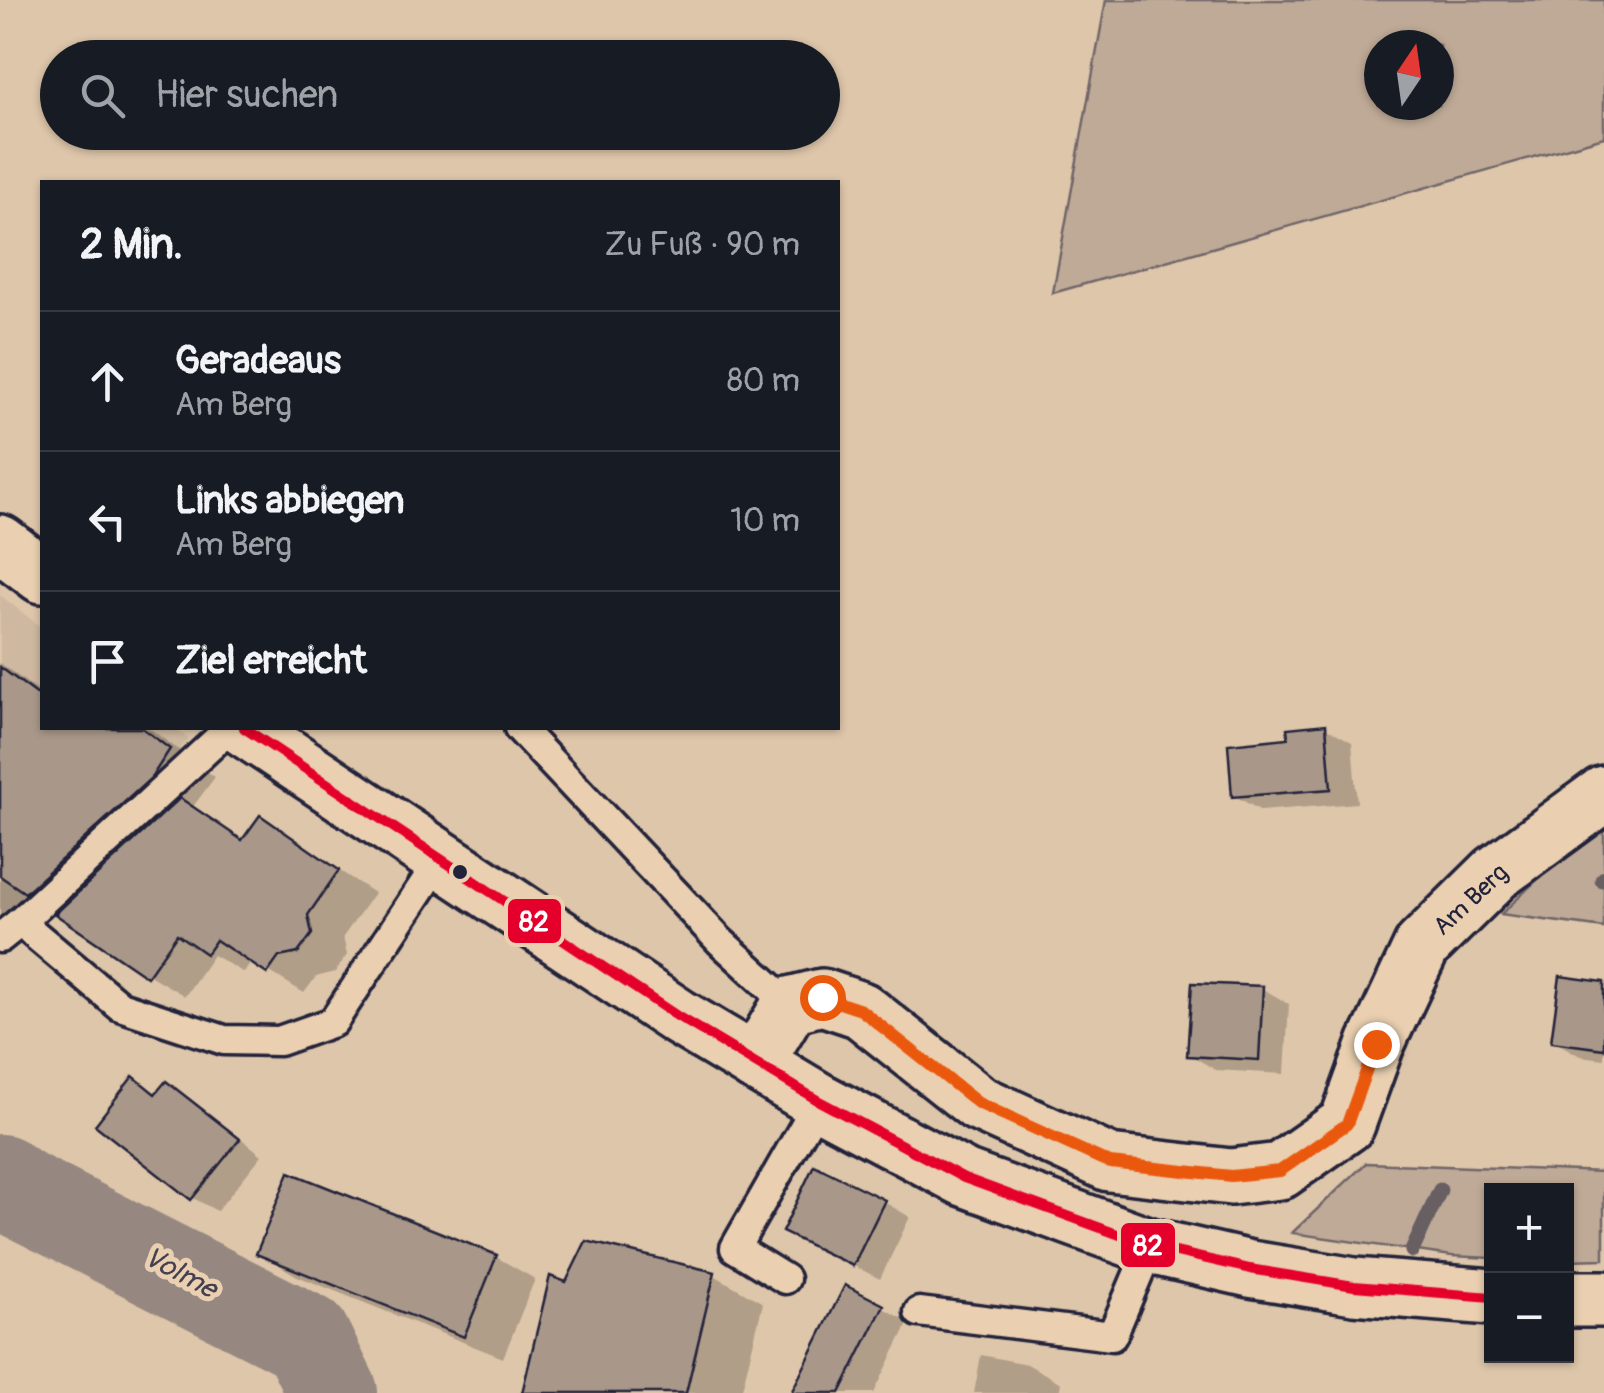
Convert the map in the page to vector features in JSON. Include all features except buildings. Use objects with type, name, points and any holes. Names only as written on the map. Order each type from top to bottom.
[{"type":"main road","points":[[0,543],[40,574]]},
{"type":"main road","points":[[247,730],[677,1016],[819,1101],[964,1178],[1150,1246],[1250,1270],[1354,1286],[1484,1296]]},
{"type":"main road","name":"Am Berg","points":[[790,1005],[822,997],[861,1010],[978,1103],[1110,1163],[1231,1176],[1280,1171],[1347,1124],[1376,1044],[1422,946],[1496,873],[1604,794]]},
{"type":"main road","points":[[755,1063],[790,1005]]},
{"type":"main road","points":[[1574,1299],[1604,1299]]},
{"type":"lane","points":[[228,730],[10,930],[120,1006],[224,1040],[279,1041],[332,1022],[442,858]]},
{"type":"lane","points":[[521,730],[720,941],[790,1005]]},
{"type":"lane","points":[[785,1279],[735,1248],[819,1101]]},
{"type":"lane","points":[[918,1312],[1112,1336],[1150,1246]]},
{"type":"shaded area","points":[[1106,0],[1604,0],[1604,137],[1053,293]]},
{"type":"shaded area","points":[[0,595],[40,626],[40,730],[177,730],[189,739],[0,952]]},
{"type":"shaded area","points":[[1604,829],[1604,928],[1501,914],[1575,844]]},
{"type":"shaded area","points":[[1366,1163],[1604,1172],[1604,1259],[1574,1260],[1574,1183],[1484,1183],[1484,1258],[1292,1233]]},
{"type":"waterway","name":"Volme","points":[[0,1179],[22,1194],[306,1338],[333,1393]]},
{"type":"waterway","points":[[1412,1251],[1440,1190]]},
{"type":"transit line","name":"82","points":[[247,730],[677,1016],[819,1101],[964,1178],[1150,1246],[1250,1269],[1354,1286],[1484,1296]]},
{"type":"route","points":[[822,997],[861,1010],[978,1103],[1110,1163],[1231,1176],[1280,1171],[1347,1124],[1376,1044]]}]
